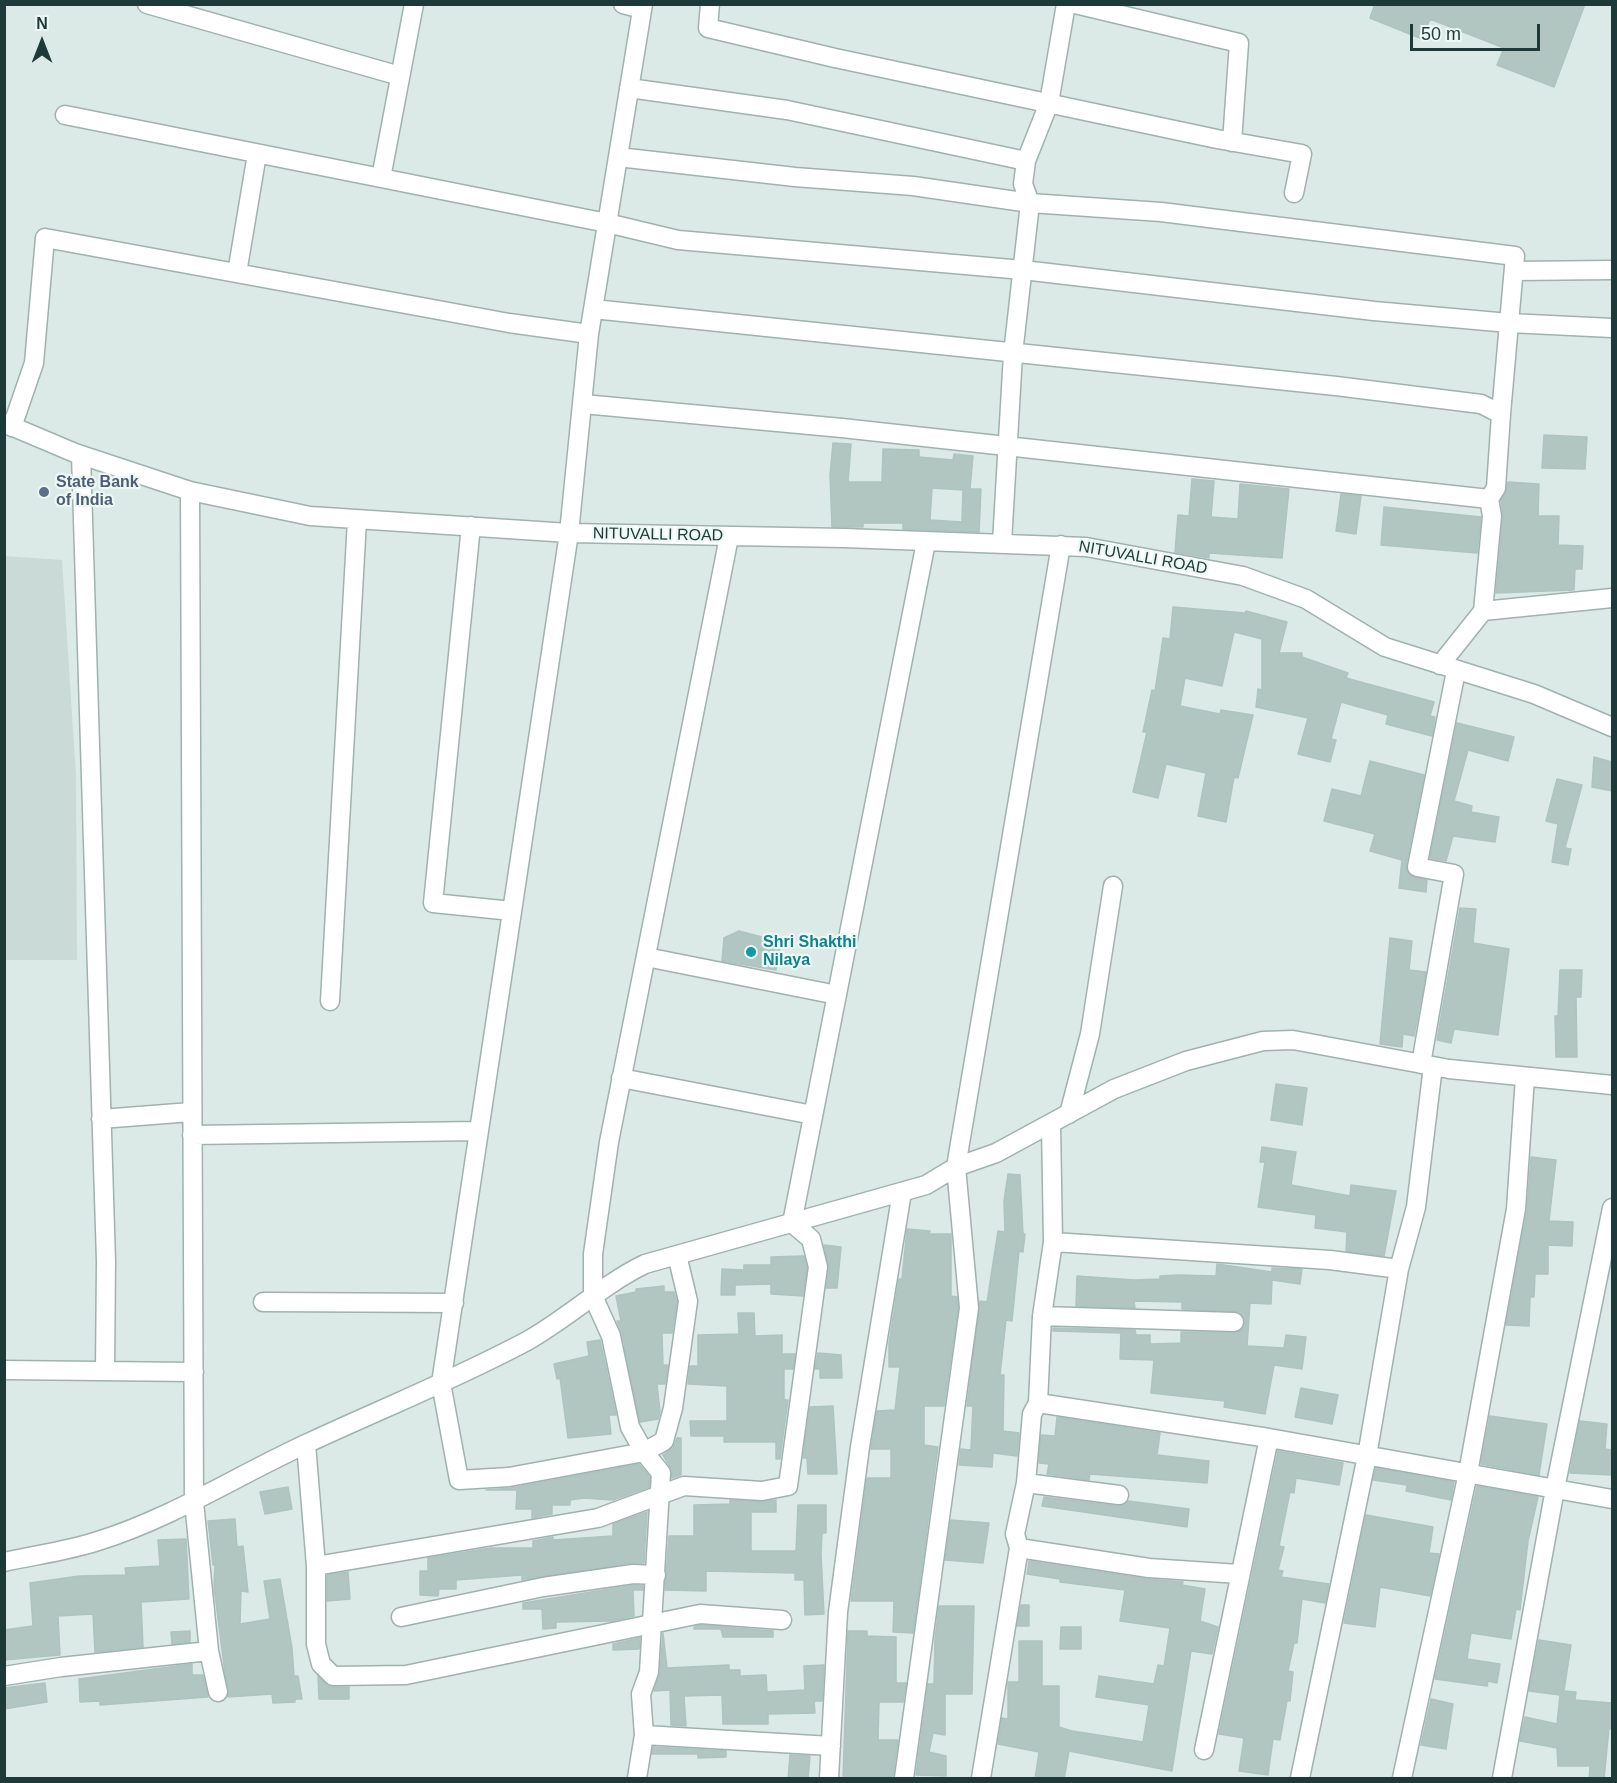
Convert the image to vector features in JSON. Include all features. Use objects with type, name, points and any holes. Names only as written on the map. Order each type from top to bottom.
[{"type":"street","points":[[147,4],[400,76]]},
{"type":"street","points":[[381,178],[414,4]]},
{"type":"street","points":[[623,4],[642,7]]},
{"type":"street","points":[[710,4],[708,28],[835,58],[1232,142],[1302,154],[1294,193]]},
{"type":"street","points":[[1002,543],[1013,354],[1030,203],[1023,184],[1026,161],[1049,103],[1066,4]]},
{"type":"street","points":[[1076,4],[1130,11],[1239,43],[1232,142]]},
{"type":"street","name":"NITUVALLI ROAD","points":[[569,533],[592,309],[642,7]]},
{"type":"street","points":[[629,88],[787,110],[1026,161]]},
{"type":"street","points":[[65,115],[607,223],[678,240],[1023,270],[1374,311],[1612,328]]},
{"type":"street","points":[[237,273],[257,154]]},
{"type":"street","points":[[618,157],[795,177],[914,186],[1030,203],[1161,212],[1515,256],[1496,488],[1489,499],[1492,516],[1483,611],[1448,668],[1417,867],[1454,874],[1427,1065],[1416,1208],[1400,1269],[1368,1456],[1300,1779]]},
{"type":"street","points":[[8,425],[34,363],[45,238],[509,322],[589,334]]},
{"type":"street","points":[[1514,272],[1612,270]]},
{"type":"street","points":[[592,309],[1347,387],[1481,404],[1501,414]]},
{"type":"street","points":[[583,404],[1489,499]]},
{"type":"street","name":"NITUVALLI ROAD","points":[[8,425],[81,455],[190,491],[310,516],[569,533],[1061,545],[1086,547],[1243,576],[1306,599],[1385,648],[1534,694],[1612,727]]},
{"type":"street","points":[[81,455],[106,1261],[105,1371]]},
{"type":"street","points":[[190,491],[194,1502],[209,1651],[218,1692]]},
{"type":"street","points":[[330,1001],[357,520]]},
{"type":"street","points":[[471,526],[433,903],[512,911]]},
{"type":"street","points":[[569,533],[441,1383],[459,1480],[509,1477],[644,1452],[664,1441],[673,1408],[688,1301],[677,1255]]},
{"type":"street","points":[[637,1779],[644,1735],[641,1694],[649,1672],[650,1623],[656,1575],[661,1473],[644,1452],[630,1427],[611,1336],[592,1296],[592,1254],[621,1078],[729,537]]},
{"type":"street","points":[[792,1223],[926,542]]},
{"type":"street","points":[[904,1779],[969,1308],[956,1167],[1061,545]]},
{"type":"street","points":[[1483,611],[1612,598]]},
{"type":"street","points":[[1069,1114],[1090,1034],[1113,886]]},
{"type":"street","points":[[646,957],[837,995]]},
{"type":"street","points":[[4,1562],[98,1541],[194,1502],[306,1444],[527,1341],[556,1324],[616,1278],[645,1264],[926,1185],[956,1167],[996,1154],[1114,1089],[1186,1062],[1263,1041],[1293,1040],[1427,1065],[1612,1085]]},
{"type":"street","points":[[1402,1779],[1468,1473],[1516,1209],[1525,1077]]},
{"type":"street","points":[[621,1078],[813,1115]]},
{"type":"street","points":[[101,1119],[191,1112]]},
{"type":"street","points":[[981,1779],[1019,1548],[1016,1534],[1026,1483],[1032,1414],[1038,1403],[1041,1316],[1053,1242],[1051,1124]]},
{"type":"street","points":[[192,1135],[479,1131]]},
{"type":"street","points":[[829,1779],[838,1612],[860,1447],[902,1192]]},
{"type":"street","points":[[1502,1779],[1612,1208]]},
{"type":"street","points":[[316,1566],[598,1518],[684,1486],[762,1491],[788,1486],[818,1268],[811,1239],[792,1223]]},
{"type":"street","points":[[1053,1242],[1330,1260],[1400,1269]]},
{"type":"street","points":[[263,1302],[454,1303]]},
{"type":"street","points":[[1041,1316],[1234,1322]]},
{"type":"street","points":[[4,1370],[194,1372]]},
{"type":"street","points":[[1038,1403],[1269,1438],[1612,1499]]},
{"type":"street","points":[[1204,1750],[1269,1438]]},
{"type":"street","points":[[306,1444],[316,1566],[316,1644],[321,1664],[333,1676],[406,1674],[700,1614],[782,1620]]},
{"type":"street","points":[[1026,1483],[1119,1495]]},
{"type":"street","points":[[1019,1548],[1149,1568],[1239,1574]]},
{"type":"street","points":[[401,1617],[543,1587],[633,1574],[656,1575]]},
{"type":"street","points":[[4,1676],[61,1667],[209,1651]]},
{"type":"street","points":[[644,1735],[831,1746]]},
{"type":"shaded area","points":[[4,556],[62,560],[76,776],[77,960],[5,960]]},
{"type":"building","points":[[1375,4],[1585,4],[1554,87],[1497,65],[1504,48],[1430,19],[1422,39],[1370,18]]},
{"type":"building","points":[[1544,435],[1587,437],[1585,469],[1542,468]]},
{"type":"building","points":[[833,443],[851,444],[848,482],[882,482],[883,449],[919,450],[919,457],[953,460],[954,454],[973,456],[970,489],[981,489],[979,532],[903,529],[903,523],[863,523],[863,527],[832,527],[830,475]],"holes":[[[932,488],[963,490],[962,522],[930,520]]]},
{"type":"building","points":[[1192,479],[1214,481],[1211,517],[1238,519],[1240,484],[1289,489],[1282,558],[1209,553],[1209,558],[1175,552],[1178,515],[1189,516]]},
{"type":"building","points":[[1508,482],[1539,484],[1538,516],[1559,516],[1558,545],[1583,546],[1582,569],[1575,569],[1574,590],[1496,593],[1503,517],[1501,501]]},
{"type":"building","points":[[1341,494],[1361,496],[1356,534],[1336,531]]},
{"type":"building","points":[[1384,507],[1481,517],[1477,553],[1381,545]]},
{"type":"building","points":[[1173,607],[1245,613],[1246,611],[1287,622],[1279,653],[1302,653],[1302,657],[1348,673],[1346,678],[1434,702],[1430,716],[1435,717],[1432,736],[1386,724],[1388,715],[1341,702],[1331,739],[1336,740],[1330,762],[1298,754],[1308,718],[1256,707],[1258,689],[1262,690],[1262,639],[1234,632],[1222,686],[1185,678],[1180,706],[1220,714],[1221,710],[1253,715],[1238,778],[1234,777],[1226,822],[1198,816],[1206,773],[1166,764],[1158,798],[1133,792],[1147,732],[1143,732],[1152,690],[1155,691],[1163,638],[1170,639]]},
{"type":"building","points":[[1457,723],[1514,737],[1508,761],[1468,750],[1454,801],[1472,806],[1471,812],[1499,817],[1495,842],[1453,836],[1446,861],[1430,858]]},
{"type":"building","points":[[1594,757],[1612,762],[1612,791],[1592,787]]},
{"type":"building","points":[[1370,761],[1424,775],[1406,865],[1410,876],[1427,880],[1426,892],[1399,888],[1402,860],[1370,851],[1375,834],[1324,821],[1332,789],[1361,796]]},
{"type":"building","points":[[1557,779],[1582,785],[1565,848],[1571,849],[1568,865],[1552,862],[1558,824],[1546,821]]},
{"type":"building","points":[[1460,908],[1476,909],[1473,943],[1509,949],[1498,1035],[1454,1029],[1451,1043],[1437,1040]]},
{"type":"building","name":"Shri Shakthi Nilaya","points":[[739,931],[781,942],[776,970],[722,961],[724,938]]},
{"type":"building","points":[[1390,938],[1412,941],[1409,970],[1426,972],[1414,1036],[1403,1034],[1402,1047],[1380,1044]]},
{"type":"building","points":[[1560,970],[1582,970],[1581,997],[1576,997],[1577,1057],[1556,1057],[1555,1016],[1558,1016]]},
{"type":"building","points":[[1276,1084],[1307,1088],[1302,1125],[1271,1120]]},
{"type":"building","points":[[1262,1147],[1296,1152],[1291,1185],[1350,1196],[1351,1185],[1396,1191],[1384,1256],[1346,1251],[1347,1232],[1315,1228],[1316,1215],[1258,1207],[1265,1162],[1260,1162]]},
{"type":"building","points":[[1531,1157],[1556,1160],[1549,1221],[1573,1222],[1572,1246],[1548,1245],[1548,1274],[1535,1274],[1534,1297],[1530,1297],[1529,1326],[1506,1325],[1527,1211]]},
{"type":"building","points":[[1008,1174],[1020,1175],[1023,1234],[1025,1234],[1023,1252],[1019,1251],[1012,1321],[1006,1320],[1000,1375],[1004,1375],[1003,1431],[1019,1433],[1017,1456],[993,1453],[992,1467],[959,1465],[961,1449],[971,1450],[973,1406],[967,1406],[980,1301],[987,1302],[998,1231],[1005,1232],[1004,1201]]},
{"type":"building","points":[[907,1229],[930,1231],[929,1234],[951,1234],[951,1296],[957,1297],[958,1308],[944,1406],[924,1406],[924,1445],[938,1447],[913,1633],[893,1632],[894,1601],[851,1601],[867,1478],[891,1478],[891,1449],[871,1449],[877,1411],[895,1410],[900,1367],[889,1367],[889,1343],[899,1279],[902,1279]]},
{"type":"building","points":[[824,1245],[841,1247],[837,1288],[826,1288],[829,1268]]},
{"type":"building","points":[[804,1256],[807,1268],[803,1296],[771,1294],[771,1284],[735,1285],[735,1295],[721,1295],[722,1269],[744,1270],[744,1265],[771,1265],[771,1257]]},
{"type":"building","points":[[1217,1264],[1272,1272],[1272,1268],[1302,1269],[1300,1284],[1272,1280],[1271,1304],[1250,1303],[1247,1346],[1284,1348],[1286,1335],[1306,1337],[1302,1369],[1274,1365],[1265,1414],[1224,1407],[1225,1401],[1151,1393],[1154,1360],[1120,1359],[1121,1333],[1053,1331],[1053,1328],[1135,1330],[1136,1335],[1150,1335],[1150,1344],[1181,1343],[1181,1332],[1239,1332],[1245,1323],[1239,1312],[1182,1309],[1182,1302],[1134,1301],[1135,1308],[1076,1306],[1077,1276],[1135,1280],[1160,1279],[1160,1276],[1178,1275],[1216,1276]]},
{"type":"building","points":[[664,1286],[664,1292],[674,1292],[677,1302],[672,1333],[662,1333],[663,1365],[668,1365],[665,1384],[657,1384],[660,1412],[658,1419],[640,1422],[622,1334],[617,1321],[621,1321],[616,1296],[636,1292],[636,1289]]},
{"type":"building","points":[[738,1313],[754,1313],[755,1336],[782,1335],[782,1354],[795,1354],[793,1369],[784,1369],[784,1400],[788,1400],[780,1459],[776,1459],[776,1442],[724,1442],[724,1436],[691,1436],[690,1421],[727,1421],[727,1386],[688,1384],[690,1366],[698,1366],[698,1335],[739,1334]]},
{"type":"building","points":[[600,1340],[616,1415],[609,1415],[611,1434],[568,1438],[560,1378],[557,1379],[554,1364],[589,1356],[587,1342]]},
{"type":"building","points":[[818,1353],[841,1355],[842,1378],[820,1378],[820,1369],[815,1369]]},
{"type":"building","points":[[1301,1388],[1338,1395],[1332,1424],[1295,1417]]},
{"type":"building","points":[[833,1406],[837,1474],[808,1474],[807,1458],[803,1458],[810,1407]]},
{"type":"building","points":[[1490,1416],[1547,1424],[1539,1475],[1481,1464]]},
{"type":"building","points":[[1057,1417],[1160,1433],[1157,1455],[1209,1461],[1207,1483],[1090,1474],[1089,1480],[1047,1474],[1049,1464],[1039,1463],[1041,1435],[1055,1436]]},
{"type":"building","points":[[1580,1421],[1607,1424],[1605,1449],[1612,1450],[1612,1475],[1570,1473]]},
{"type":"building","points":[[677,1438],[681,1438],[681,1475],[672,1478],[670,1467],[663,1455],[673,1448]]},
{"type":"building","points":[[1278,1451],[1343,1463],[1339,1485],[1296,1478],[1294,1493],[1290,1492],[1279,1546],[1284,1547],[1278,1570],[1283,1571],[1281,1577],[1329,1584],[1325,1603],[1302,1599],[1297,1643],[1294,1643],[1288,1671],[1293,1672],[1290,1701],[1287,1701],[1280,1740],[1273,1739],[1268,1775],[1239,1771],[1244,1738],[1219,1734]]},
{"type":"building","points":[[639,1464],[650,1477],[649,1487],[613,1500],[584,1498],[570,1500],[570,1505],[552,1505],[552,1514],[532,1518],[532,1509],[516,1509],[517,1490],[486,1490],[511,1488]]},
{"type":"building","points":[[1376,1468],[1454,1482],[1451,1500],[1406,1491],[1407,1485],[1373,1480]]},
{"type":"building","points":[[1477,1486],[1538,1497],[1528,1541],[1520,1610],[1516,1609],[1511,1639],[1471,1633],[1467,1659],[1500,1664],[1497,1683],[1488,1681],[1487,1686],[1435,1679]]},
{"type":"building","points":[[288,1487],[292,1509],[265,1514],[260,1492]]},
{"type":"building","points":[[1044,1497],[1118,1506],[1128,1501],[1189,1509],[1187,1527],[1042,1506]]},
{"type":"building","points":[[730,1500],[762,1502],[776,1500],[776,1512],[751,1512],[751,1551],[796,1551],[798,1505],[826,1505],[826,1533],[822,1533],[821,1554],[824,1614],[805,1615],[804,1580],[795,1580],[795,1573],[706,1571],[706,1591],[665,1590],[669,1536],[694,1536],[694,1505],[730,1504]]},
{"type":"building","points":[[647,1512],[644,1563],[522,1580],[522,1575],[456,1580],[456,1589],[439,1589],[438,1596],[420,1595],[420,1571],[428,1571],[428,1558],[491,1548],[533,1548],[533,1541],[553,1537],[553,1540],[613,1536],[613,1524]]},
{"type":"building","points":[[1366,1515],[1433,1527],[1429,1553],[1439,1554],[1430,1596],[1380,1587],[1375,1627],[1344,1623]]},
{"type":"building","points":[[235,1519],[237,1547],[243,1546],[248,1592],[241,1591],[240,1624],[270,1619],[264,1581],[280,1579],[292,1648],[294,1676],[298,1676],[302,1699],[295,1699],[295,1702],[273,1703],[272,1694],[228,1697],[214,1587],[215,1565],[213,1565],[208,1521]]},
{"type":"building","points":[[951,1520],[989,1523],[983,1563],[945,1560]]},
{"type":"building","points":[[186,1539],[189,1599],[141,1602],[143,1647],[95,1652],[93,1614],[58,1616],[60,1655],[4,1660],[4,1630],[33,1626],[30,1583],[79,1576],[126,1575],[125,1568],[160,1566],[158,1540]]},
{"type":"building","points":[[1029,1561],[1147,1579],[1183,1582],[1182,1585],[1205,1589],[1200,1621],[1218,1627],[1212,1654],[1191,1651],[1172,1771],[1069,1751],[1064,1779],[1035,1779],[1039,1752],[998,1744],[1002,1718],[1008,1719],[1008,1682],[1019,1682],[1019,1641],[1042,1641],[1042,1686],[1059,1686],[1059,1727],[1072,1731],[1143,1742],[1149,1705],[1096,1697],[1099,1676],[1154,1684],[1158,1665],[1164,1666],[1170,1628],[1120,1621],[1125,1590],[1060,1582],[1060,1579],[1027,1574]]},
{"type":"building","points":[[348,1572],[350,1599],[327,1601],[327,1575]]},
{"type":"building","points":[[634,1585],[643,1586],[643,1590],[633,1590],[634,1616],[612,1621],[556,1622],[556,1628],[543,1629],[542,1609],[523,1609],[523,1603]]},
{"type":"building","points":[[1021,1605],[1029,1605],[1029,1626],[1017,1626]]},
{"type":"building","points":[[939,1606],[974,1606],[972,1694],[945,1694],[945,1735],[933,1733],[929,1752],[946,1756],[946,1776],[916,1775],[928,1684],[934,1684],[935,1639]]},
{"type":"building","points":[[701,1625],[773,1631],[773,1637],[723,1637],[721,1629],[694,1629]]},
{"type":"building","points":[[1061,1627],[1081,1627],[1081,1649],[1060,1649]]},
{"type":"building","points":[[190,1631],[190,1642],[172,1644],[171,1632]]},
{"type":"building","points":[[848,1631],[867,1631],[867,1636],[896,1637],[896,1683],[906,1683],[903,1702],[879,1702],[878,1740],[898,1740],[893,1776],[843,1779]]},
{"type":"building","points":[[663,1633],[667,1668],[729,1665],[729,1670],[740,1670],[740,1676],[766,1675],[767,1692],[805,1690],[804,1666],[824,1665],[822,1701],[814,1701],[815,1713],[768,1714],[768,1724],[723,1724],[722,1695],[684,1696],[686,1726],[671,1725],[670,1690],[654,1691],[660,1673]]},
{"type":"building","points":[[640,1638],[639,1649],[613,1650],[613,1644]]},
{"type":"building","points":[[1539,1640],[1571,1645],[1564,1691],[1576,1692],[1575,1700],[1612,1703],[1612,1729],[1609,1728],[1604,1779],[1589,1779],[1590,1766],[1558,1766],[1557,1748],[1520,1741],[1525,1717],[1557,1724],[1560,1695],[1529,1691]]},
{"type":"building","points":[[192,1664],[192,1675],[203,1675],[208,1697],[100,1705],[100,1701],[80,1702],[79,1679]]},
{"type":"building","points":[[318,1676],[329,1687],[349,1687],[349,1699],[319,1699]]},
{"type":"building","points":[[45,1683],[47,1702],[4,1709],[4,1688]]},
{"type":"building","points":[[1431,1699],[1453,1704],[1446,1749],[1421,1745]]},
{"type":"building","points":[[653,1747],[726,1751],[726,1757],[698,1758],[698,1754],[652,1754]]},
{"type":"building","points":[[790,1755],[810,1756],[808,1779],[788,1779]]},
{"type":"place","name":"State Bank of India","points":[[44,492]]},
{"type":"place","name":"Shri Shakthi Nilaya","points":[[751,952]]}]
